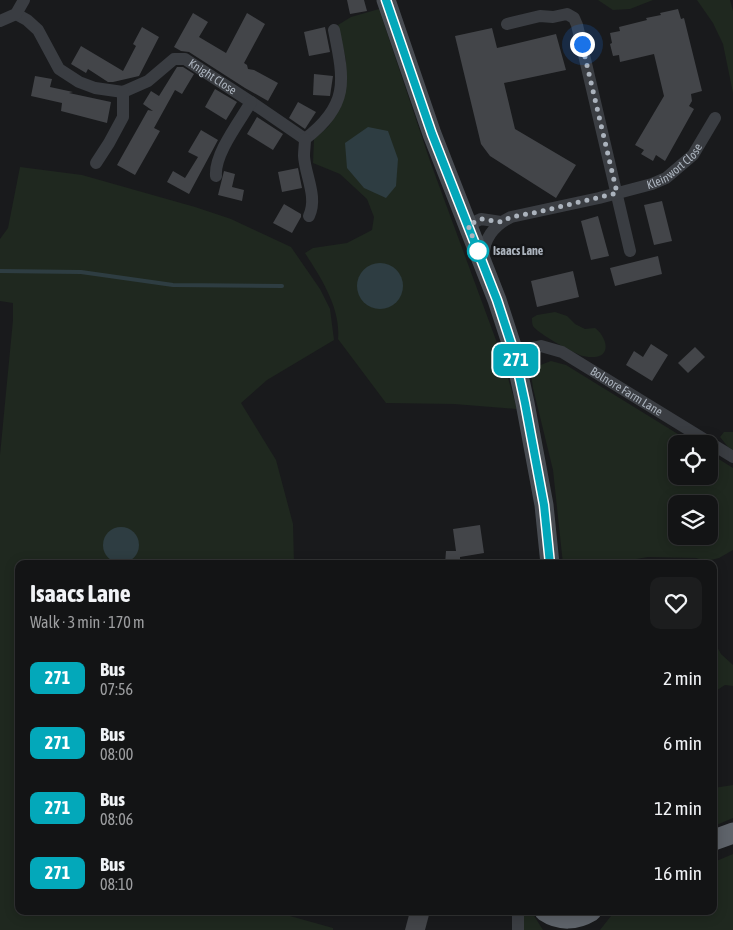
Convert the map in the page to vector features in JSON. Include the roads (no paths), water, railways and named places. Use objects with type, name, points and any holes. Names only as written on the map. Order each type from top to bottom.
[{"type":"highway","points":[[717,839],[733,833]]},
{"type":"highway","points":[[548,918],[587,918]]},
{"type":"main road","points":[[386,0],[432,134],[504,318],[514,352],[544,505],[550,560]]},
{"type":"street","points":[[0,21],[16,14],[24,0]]},
{"type":"street","points":[[16,14],[27,20],[38,30],[58,70],[95,88],[123,92],[123,116],[96,163]]},
{"type":"street","points":[[507,24],[540,16],[553,17],[567,14],[574,18],[630,251]]},
{"type":"street","points":[[309,216],[312,210],[311,190],[304,156],[305,139],[318,130],[330,116],[339,100],[341,86],[340,63],[334,30]]},
{"type":"street","name":"Knight Close","points":[[123,92],[148,81],[174,59],[184,59],[305,139]]},
{"type":"street","name":"Knight Close","points":[[216,176],[215,167],[222,151],[251,102]]},
{"type":"street","name":"Kleinwort Close","points":[[468,225],[482,219],[501,222],[511,217],[617,193],[652,184],[666,178],[679,169],[693,155],[715,118]]},
{"type":"street","points":[[486,272],[484,246],[486,240],[501,222]]},
{"type":"street","name":"Bolnore Farm Lane","points":[[514,352],[541,346],[562,352],[733,457]]},
{"type":"street","points":[[518,915],[518,930]]},
{"type":"waterway","points":[[0,271],[81,272],[173,285],[282,286]]},
{"type":"place","name":"Isaacs Lane","points":[[478,251]]}]
